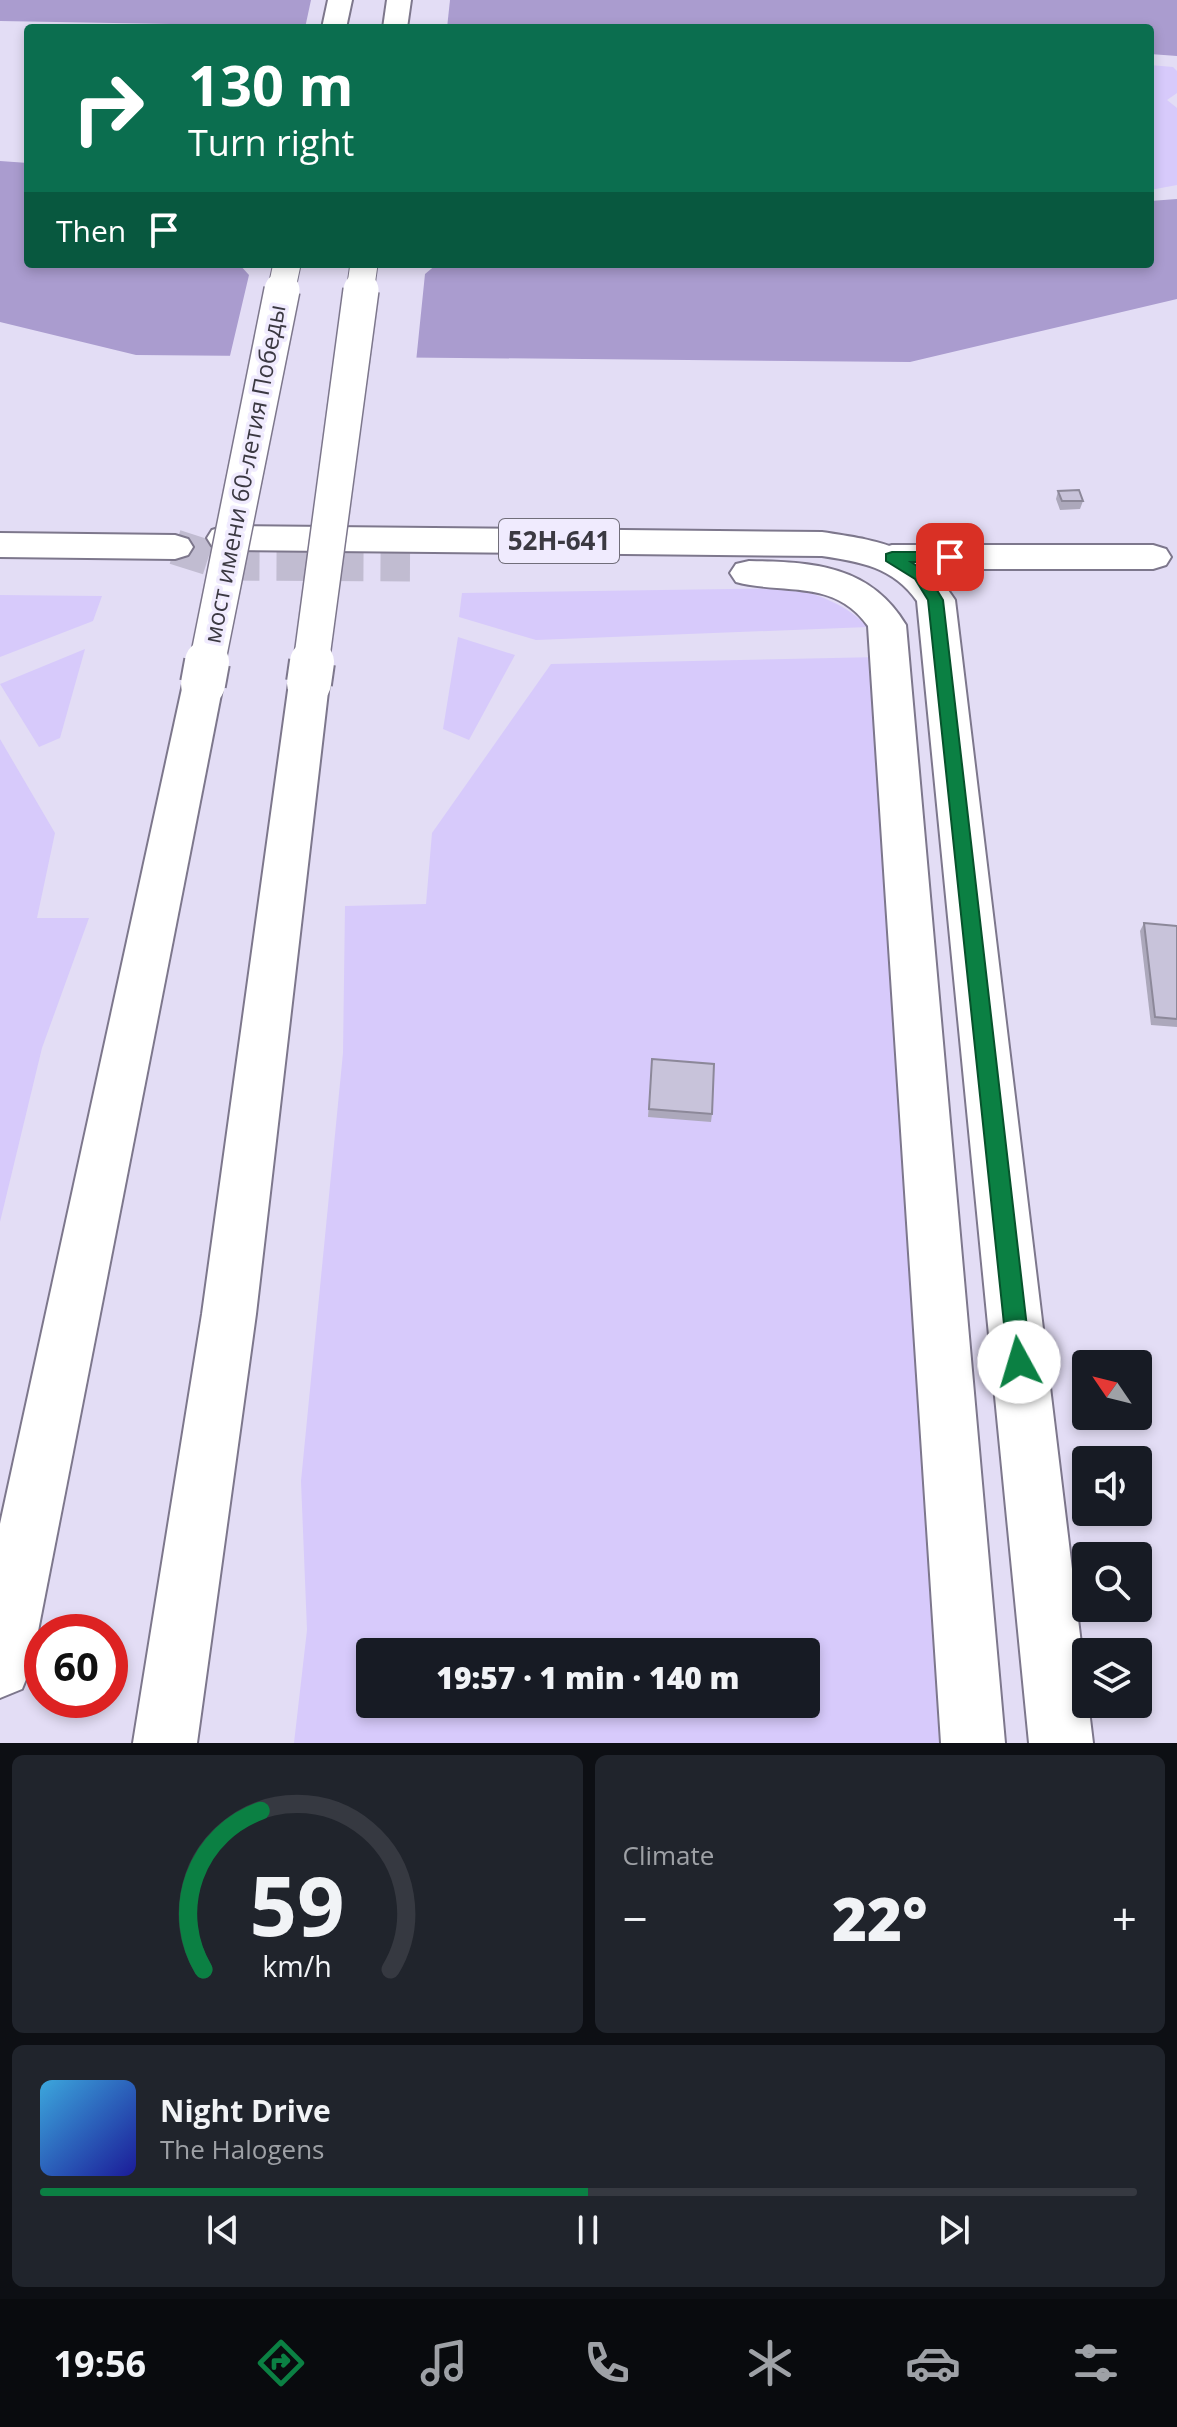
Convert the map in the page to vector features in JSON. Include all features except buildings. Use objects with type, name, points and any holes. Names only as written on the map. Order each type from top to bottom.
[{"type":"main road","points":[[335,24],[340,0]]},
{"type":"main road","points":[[396,24],[399,0]]},
{"type":"main road","name":"мост имени 60-летия Победы","points":[[0,1667],[286,268]]},
{"type":"main road","points":[[165,1743],[229,1314],[363,268]]},
{"type":"main road","name":"52Н-641","points":[[225,538],[822,544],[892,557],[1153,557]]},
{"type":"main road","points":[[0,545],[175,547]]},
{"type":"main road","name":"52Н-641","points":[[892,557],[921,576],[936,600],[1061,1743]]},
{"type":"main road","name":"52Н-641","points":[[410,564],[805,574],[836,581],[877,609],[887,625],[973,1743]]},
{"type":"shaded area","points":[[0,0],[1177,0],[1177,56],[1154,54],[1154,24],[175,24],[0,21]]},
{"type":"shaded area","points":[[1154,65],[1173,67],[1177,71],[1177,93],[1167,100],[1177,108],[1177,185],[1154,189]]},
{"type":"shaded area","points":[[0,161],[24,163],[24,268],[1154,268],[1154,201],[1177,199],[1177,299],[910,362],[136,355],[0,322]]},
{"type":"shaded area","points":[[791,588],[832,602],[868,627],[536,640],[459,617],[462,593]]},
{"type":"shaded area","points":[[0,595],[102,596],[93,621],[0,657]]},
{"type":"shaded area","points":[[458,637],[515,655],[469,740],[443,729]]},
{"type":"shaded area","points":[[85,649],[60,738],[39,747],[0,684]]},
{"type":"shaded area","points":[[880,657],[939,1743],[294,1743],[307,1630],[301,1481],[343,1053],[345,906],[426,904],[432,833],[551,664]]},
{"type":"shaded area","points":[[0,739],[55,833],[37,918],[89,918],[42,1048],[0,1222]]},
{"type":"pier","points":[[311,0],[450,0],[447,24],[306,24]]},
{"type":"pier","points":[[243,268],[432,268],[425,274],[416,362],[229,360],[249,275]]},
{"type":"tunnel","points":[[175,547],[225,563],[410,564]]},
{"type":"route","points":[[950,557],[892,557],[921,576],[936,600],[1019,1362]]}]
